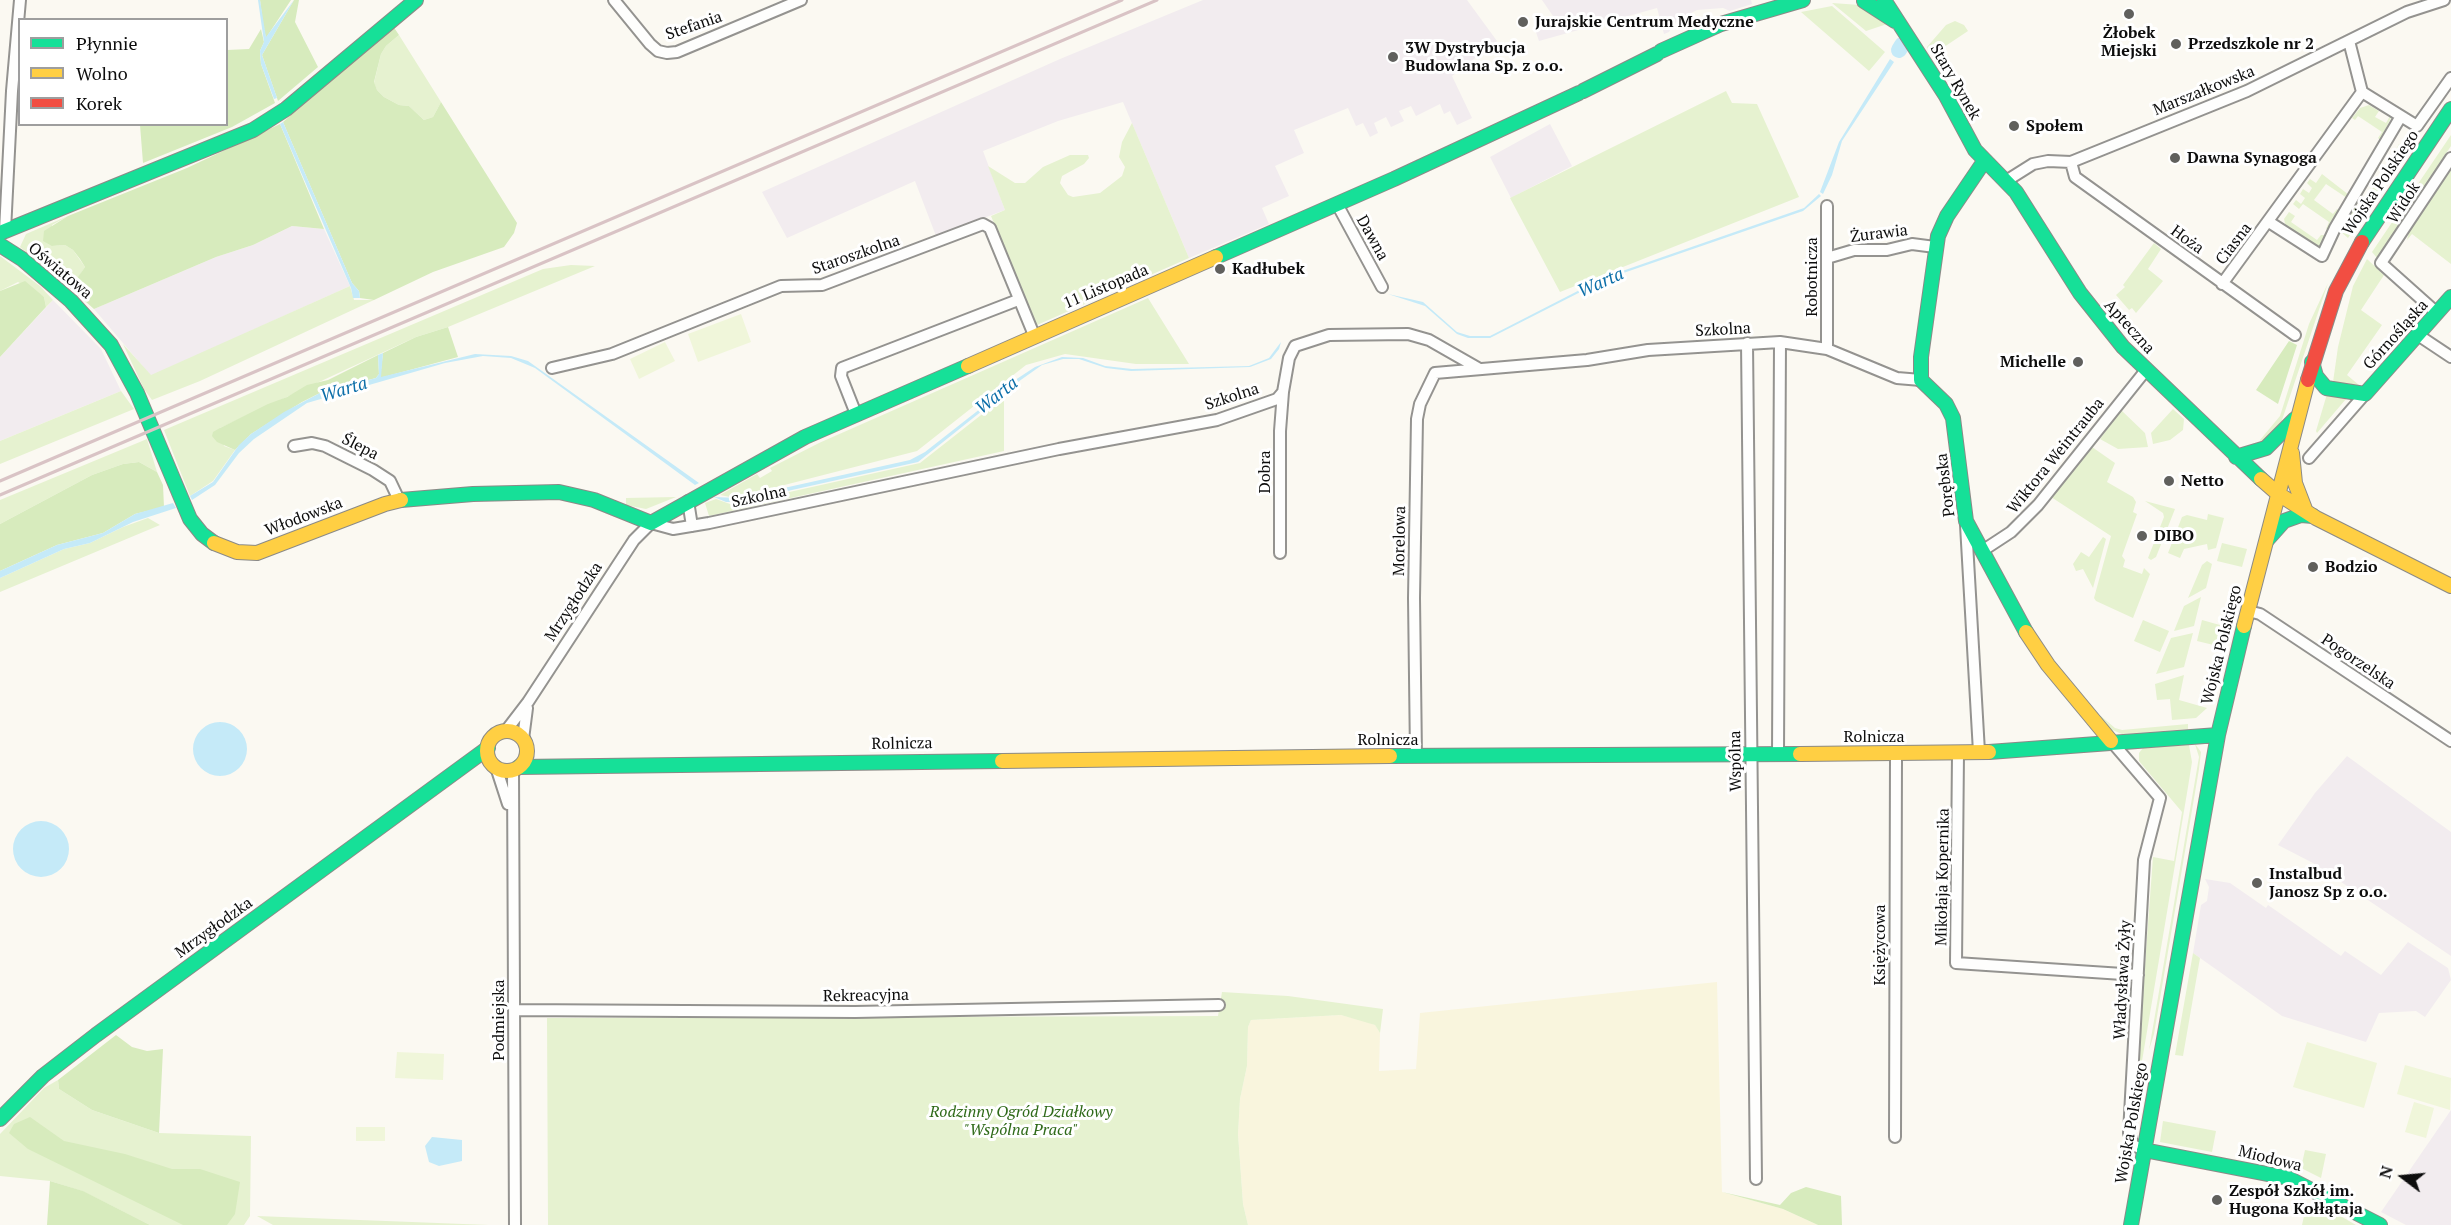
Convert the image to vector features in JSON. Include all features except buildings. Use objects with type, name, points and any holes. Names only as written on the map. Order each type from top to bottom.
[{"type":"street","points":[[18,18],[20,0]]},
{"type":"street","points":[[18,23],[2,232],[242,135],[279,113],[416,0]]},
{"type":"street","name":"Stefania","points":[[614,0],[650,44],[658,51],[667,53],[676,52],[801,0]]},
{"type":"street","name":"11 Listopada","points":[[651,523],[795,442],[1034,335],[1337,204],[1581,92],[1721,24],[1802,1],[1815,0]]},
{"type":"street","name":"Stary Rynek","points":[[1865,0],[1898,25]]},
{"type":"street","name":"Marszałkowska","points":[[2006,181],[2024,168],[2037,163],[2071,162],[2247,91],[2407,12],[2444,0]]},
{"type":"street","name":"Stary Rynek","points":[[1888,3],[1898,25],[1946,96],[1975,150],[1985,160]]},
{"type":"street","points":[[2349,41],[2362,92],[2417,126],[2451,78]]},
{"type":"street","name":"Ciasna","points":[[2222,284],[2362,92]]},
{"type":"street","name":"Wojska Polskiego","points":[[2131,1225],[2218,735],[2264,544],[2312,362],[2329,309],[2352,257],[2451,109]]},
{"type":"street","points":[[2269,222],[2323,258],[2335,228],[2401,117]]},
{"type":"street","name":"Widok","points":[[2437,313],[2381,263],[2451,158]]},
{"type":"street","points":[[1921,380],[1921,357],[1935,247],[1947,216],[1985,160]]},
{"type":"street","name":"Apteczna","points":[[1985,160],[2006,181],[2043,230],[2091,309],[2146,370],[2236,457],[2277,493],[2311,515],[2451,586]]},
{"type":"street","name":"Hoża","points":[[2071,162],[2075,177],[2295,335]]},
{"type":"street","name":"Dawna","points":[[1337,204],[1382,287]]},
{"type":"street","name":"Robotnicza","points":[[1827,206],[1827,349]]},
{"type":"street","name":"Staroszkolna","points":[[552,368],[612,354],[781,286],[822,285],[983,224],[990,228],[1034,335]]},
{"type":"street","name":"Żurawia","points":[[1827,258],[1854,250],[1887,250],[1912,244],[1935,247]]},
{"type":"street","name":"Oświatowa","points":[[0,245],[49,281],[96,326]]},
{"type":"street","name":"Górnośląska","points":[[2309,458],[2451,297]]},
{"type":"street","points":[[856,414],[841,376],[842,368],[1018,300]]},
{"type":"street","name":"Włodowska","points":[[96,326],[114,348],[129,376],[188,516],[196,528],[216,544],[237,552],[257,553],[399,500],[473,494],[559,492],[594,500],[651,523]]},
{"type":"street","name":"Szkolna","points":[[651,523],[670,529],[692,526],[1059,449],[1217,420],[1277,399],[1283,392],[1289,358],[1295,346],[1329,335],[1408,334],[1429,340],[1478,368],[1587,360],[1648,350],[1780,342],[1827,349],[1897,378],[1921,380]]},
{"type":"street","points":[[2418,335],[2451,357]]},
{"type":"street","points":[[1778,753],[1780,342]]},
{"type":"street","name":"Wspólna","points":[[1747,343],[1756,1179]]},
{"type":"street","points":[[2236,457],[2256,453],[2266,448],[2299,411],[2307,397],[2326,388],[2316,376],[2312,362]]},
{"type":"street","name":"Morelowa","points":[[1416,756],[1414,598],[1417,419],[1420,404],[1435,373],[1478,368]]},
{"type":"street","name":"Wiktora Weintrauba","points":[[1982,551],[2011,532],[2038,505],[2146,370]]},
{"type":"street","name":"Porębska","points":[[1921,380],[1946,404],[1953,418],[1966,521],[2021,624],[2048,665],[2160,798],[2158,807]]},
{"type":"street","name":"Górnośląska","points":[[2326,388],[2365,394]]},
{"type":"street","name":"Dobra","points":[[1280,553],[1280,431],[1283,392]]},
{"type":"street","points":[[2292,440],[2295,483],[2301,502],[2311,515]]},
{"type":"street","name":"Ślepa","points":[[294,446],[312,443],[325,446],[373,470],[390,481],[399,500]]},
{"type":"street","points":[[692,526],[693,498]]},
{"type":"street","points":[[2264,544],[2284,521],[2301,515],[2311,515]]},
{"type":"street","points":[[1966,521],[1979,752]]},
{"type":"street","name":"Mrzygłodzka","points":[[505,732],[528,702],[634,540],[651,523]]},
{"type":"street","name":"Pogorzelska","points":[[2248,610],[2260,614],[2451,741]]},
{"type":"street","name":"Mrzygłodzka","points":[[525,746],[528,702]]},
{"type":"street","points":[[505,732],[512,732],[525,746],[516,768],[494,766],[488,748],[493,737],[505,732]]},
{"type":"street","name":"Rolnicza","points":[[516,768],[557,765],[1416,756],[1958,754],[2111,741],[2218,735]]},
{"type":"street","name":"Rolnicza","points":[[525,746],[557,765]]},
{"type":"street","name":"Mrzygłodzka","points":[[0,1119],[43,1076],[96,1035],[488,748]]},
{"type":"street","name":"Księżycowa","points":[[1894,1137],[1896,754]]},
{"type":"street","name":"Mikołaja Kopernika","points":[[1958,754],[1956,963],[2138,975]]},
{"type":"street","name":"Mrzygłodzka","points":[[455,772],[494,766]]},
{"type":"street","name":"Podmiejska","points":[[494,766],[511,815]]},
{"type":"street","name":"Podmiejska","points":[[515,1225],[511,815],[516,768]]},
{"type":"street","name":"Władysława Żyły","points":[[2144,1150],[2133,1144],[2129,1133],[2144,860],[2158,807]]},
{"type":"street","name":"Rekreacyjna","points":[[514,1010],[855,1012],[1220,1005]]},
{"type":"street","name":"Miodowa","points":[[2144,1150],[2288,1178],[2380,1225]]},
{"type":"shaded area","points":[[1203,0],[1467,0],[1497,41],[1452,76],[1472,118],[1457,125],[1450,111],[1444,114],[1440,104],[1416,116],[1411,106],[1399,111],[1404,121],[1391,127],[1386,117],[1374,123],[1378,133],[1370,137],[1363,123],[1356,126],[1348,108],[1294,130],[1304,153],[1275,166],[1289,196],[1262,208],[1269,224],[1189,258],[1123,102],[1058,121],[983,151],[1005,210],[936,236],[915,181],[787,238],[762,192],[1060,59]]},
{"type":"shaded area","points":[[1542,0],[1751,0],[1752,4],[1730,11],[1723,8],[1697,10],[1674,24],[1669,32],[1664,34],[1657,8],[1539,41],[1535,29],[1553,16]]},
{"type":"shaded area","points":[[1550,124],[1572,166],[1511,198],[1490,157]]},
{"type":"shaded area","points":[[292,226],[324,229],[350,286],[151,376],[94,309],[216,257],[253,245]]},
{"type":"shaded area","points":[[53,300],[101,349],[121,391],[0,441],[0,357]]},
{"type":"shaded area","points":[[2347,756],[2451,832],[2451,956],[2313,863],[2278,845],[2315,793]]},
{"type":"shaded area","points":[[2205,879],[2230,883],[2266,908],[2268,905],[2341,956],[2345,951],[2381,975],[2408,942],[2448,968],[2451,980],[2425,1017],[2416,1011],[2379,1013],[2366,1042],[2282,1016],[2193,953],[2201,905],[2207,901],[2209,887]]},
{"type":"shaded area","points":[[1717,982],[1722,1192],[1783,1209],[1818,1225],[1248,1225],[1243,1204],[1238,1134],[1240,1099],[1247,1066],[1248,1027],[1251,1020],[1341,1015],[1365,1021],[1375,1025],[1380,1033],[1379,1071],[1416,1069],[1420,1013]]},
{"type":"shaded area","points":[[2451,1110],[2451,1225],[2406,1225],[2381,1212]]},
{"type":"green space","points":[[260,0],[291,0],[266,38],[263,25]]},
{"type":"green space","points":[[294,0],[299,0],[295,22],[318,67],[278,101],[262,55]]},
{"type":"green space","points":[[1832,3],[1860,5],[1887,24],[1866,31]]},
{"type":"green space","points":[[1832,6],[1885,52],[1869,71],[1801,12]]},
{"type":"green space","points":[[1955,21],[1964,25],[1968,31],[1932,55],[1927,47],[1946,25]]},
{"type":"green space","points":[[393,26],[399,35],[386,46],[381,54],[374,82],[377,90],[384,97],[399,105],[409,106],[424,120],[433,117],[441,102],[517,223],[514,233],[504,247],[433,272],[374,300],[360,298],[359,291],[352,283],[283,122]]},
{"type":"green space","points":[[261,29],[264,42],[260,51],[261,64],[275,103],[232,127],[143,163],[140,126],[228,126],[228,50],[249,49]]},
{"type":"green space","points":[[399,35],[441,102],[433,117],[424,120],[409,106],[399,105],[384,97],[374,83],[381,54],[386,46]]},
{"type":"green space","points":[[1726,91],[1732,103],[1757,104],[1799,197],[1560,292],[1510,198]]},
{"type":"green space","points":[[2369,105],[2379,111],[2375,117],[2386,123],[2390,116],[2391,118],[2380,140],[2378,138],[2382,132],[2358,116],[2355,120],[2352,118],[2360,108]]},
{"type":"green space","points":[[1132,123],[1189,258],[1037,325],[991,216],[1005,210],[988,166],[1015,183],[1025,183],[1043,167],[1070,155],[1088,155],[1089,158],[1084,164],[1062,176],[1060,183],[1068,195],[1073,197],[1100,193],[1122,176],[1125,167],[1119,157],[1122,142]]},
{"type":"green space","points":[[280,124],[324,229],[292,226],[253,245],[216,257],[94,309],[78,295],[73,284],[85,267],[73,250],[65,245],[52,246],[43,241],[44,231],[68,216],[187,168]]},
{"type":"green space","points":[[2451,135],[2451,146],[2377,258],[2372,252]]},
{"type":"green space","points":[[2399,144],[2407,150],[2348,238],[2340,231],[2354,207],[2360,210]]},
{"type":"green space","points":[[2451,165],[2451,264],[2412,234],[2407,240],[2410,227]]},
{"type":"green space","points":[[2322,174],[2349,195],[2347,198],[2326,184],[2314,200],[2333,214],[2337,209],[2340,211],[2329,229],[2326,229],[2329,222],[2303,204],[2299,209],[2293,204],[2296,200],[2301,204],[2305,198],[2300,194],[2303,189],[2309,193],[2312,188],[2307,183],[2310,179],[2316,183]]},
{"type":"green space","points":[[2289,212],[2295,216],[2291,222],[2317,240],[2321,235],[2325,235],[2327,238],[2319,251],[2286,228],[2284,219]]},
{"type":"green space","points":[[68,216],[52,225],[52,246],[65,245],[73,250],[85,267],[74,284],[78,295],[20,247],[26,234]]},
{"type":"green space","points":[[2154,243],[2161,249],[2148,269],[2163,281],[2136,313],[2132,308],[2129,310],[2116,295],[2125,287],[2123,285]]},
{"type":"green space","points":[[0,256],[40,286],[53,300],[46,307],[44,297],[18,282],[0,291]]},
{"type":"green space","points":[[2367,259],[2384,275],[2361,310],[2382,325],[2347,375],[2359,385],[2333,382],[2338,347],[2353,286]]},
{"type":"green space","points":[[571,265],[595,266],[448,327],[416,337],[220,428],[224,446],[235,450],[213,481],[190,496],[164,430],[543,269]]},
{"type":"green space","points":[[25,281],[44,297],[46,307],[0,357],[0,291]]},
{"type":"green space","points":[[2328,283],[2281,423],[2276,433],[2262,444],[2260,440],[2280,416],[2309,324]]},
{"type":"green space","points":[[350,286],[354,300],[374,300],[200,381],[152,400],[144,389],[123,344],[151,375]]},
{"type":"green space","points":[[1148,298],[1189,364],[1136,364],[1065,354],[1026,365],[917,451],[761,491],[730,497],[720,495],[757,474],[760,478],[772,471],[770,468],[819,443]]},
{"type":"green space","points":[[741,314],[751,342],[698,362],[688,334]]},
{"type":"green space","points":[[448,327],[458,357],[380,378],[383,353],[416,337]]},
{"type":"green space","points":[[2289,341],[2297,345],[2278,404],[2256,390]]},
{"type":"green space","points":[[665,342],[675,361],[639,379],[630,359]]},
{"type":"green space","points":[[378,355],[379,374],[376,378],[320,393],[302,402],[251,434],[235,450],[217,442],[212,436],[213,432],[220,428],[268,404],[287,397],[307,385],[328,380]]},
{"type":"green space","points":[[121,391],[134,409],[0,464],[0,441]]},
{"type":"green space","points":[[2327,394],[2346,399],[2317,433],[2316,431]]},
{"type":"green space","points":[[1004,397],[1004,451],[709,516],[705,503],[716,499],[730,504],[740,503],[920,463]]},
{"type":"green space","points":[[2173,409],[2184,419],[2183,430],[2170,440],[2153,444],[2151,433]]},
{"type":"green space","points":[[2121,410],[2145,433],[2148,447],[2118,449],[2100,439]]},
{"type":"green space","points":[[147,439],[157,472],[139,462],[123,464],[92,475],[0,524],[0,500]]},
{"type":"green space","points":[[2092,447],[2115,463],[2107,482],[2133,497],[2136,502],[2133,512],[2137,514],[2122,556],[2125,560],[2123,567],[2142,574],[2144,568],[2150,574],[2133,618],[2094,598],[2111,536],[2051,497]]},
{"type":"green space","points":[[139,462],[157,472],[163,485],[164,507],[135,514],[103,533],[57,545],[0,571],[0,524],[92,475],[123,464]]},
{"type":"green space","points":[[676,497],[646,509],[626,505],[626,498]]},
{"type":"green space","points":[[2145,501],[2175,509],[2156,557],[2151,560],[2148,558],[2164,517],[2163,513]]},
{"type":"green space","points":[[2208,514],[2224,518],[2216,548],[2208,550],[2207,544],[2184,549],[2180,558],[2168,553],[2182,517],[2187,515],[2207,520]]},
{"type":"green space","points":[[148,518],[160,525],[0,592],[0,578],[64,549],[90,543]]},
{"type":"green space","points":[[2103,537],[2106,539],[2093,588],[2083,569],[2076,571],[2073,564],[2081,552],[2089,557]]},
{"type":"green space","points":[[2222,543],[2247,549],[2242,567],[2217,561]]},
{"type":"green space","points":[[2207,561],[2212,564],[2206,588],[2188,598],[2202,565]]},
{"type":"green space","points":[[2201,597],[2194,626],[2174,631],[2184,606]]},
{"type":"green space","points":[[2143,620],[2169,631],[2160,652],[2134,641]]},
{"type":"green space","points":[[2202,620],[2227,627],[2222,647],[2197,641]]},
{"type":"green space","points":[[2193,633],[2184,667],[2156,674],[2171,638]]},
{"type":"green space","points":[[2184,675],[2179,700],[2207,708],[2196,718],[2172,720],[2170,699],[2157,700],[2155,684]]},
{"type":"green space","points":[[2101,716],[2115,728],[2122,730],[2188,724],[2188,729],[2122,734],[2110,729],[2098,718]]},
{"type":"green space","points":[[2195,744],[2201,752],[2199,769],[2154,1034],[2149,1050],[2199,757]]},
{"type":"green space","points":[[2189,745],[2192,762],[2140,1073],[2137,1073],[2153,857],[2174,861],[2182,812],[2139,761],[2139,753],[2143,748]]},
{"type":"green space","points":[[2193,953],[2200,958],[2183,1056],[2175,1055]]},
{"type":"green space","name":"Rodzinny Ogród Działkowy \"Wspólna Praca\"","points":[[1222,992],[1288,996],[1383,1009],[1380,1033],[1375,1025],[1341,1015],[1251,1020],[1248,1027],[1247,1066],[1240,1099],[1238,1134],[1243,1204],[1248,1225],[548,1225],[547,1018],[1218,1016]]},
{"type":"green space","points":[[116,1035],[132,1047],[147,1051],[163,1049],[159,1133],[92,1110],[59,1089],[58,1080]]},
{"type":"green space","points":[[2307,1042],[2377,1063],[2364,1108],[2293,1087]]},
{"type":"green space","points":[[397,1052],[444,1054],[443,1080],[395,1078]]},
{"type":"green space","points":[[2405,1065],[2451,1078],[2450,1110],[2397,1094]]},
{"type":"green space","points":[[58,1080],[59,1089],[92,1110],[159,1133],[251,1136],[250,1216],[244,1225],[150,1225],[82,1191],[50,1181],[0,1176],[0,1134],[44,1088]]},
{"type":"green space","points":[[2414,1102],[2434,1108],[2426,1138],[2405,1132]]},
{"type":"green space","points":[[30,1117],[64,1141],[125,1154],[172,1169],[200,1169],[240,1182],[235,1214],[227,1225],[183,1225],[28,1149],[9,1133],[14,1124]]},
{"type":"green space","points":[[2163,1121],[2216,1131],[2212,1152],[2160,1142]]},
{"type":"green space","points":[[356,1127],[385,1127],[385,1141],[356,1141]]},
{"type":"green space","points":[[2305,1150],[2326,1154],[2321,1178],[2301,1168]]},
{"type":"green space","points":[[50,1181],[83,1191],[150,1225],[47,1225]]},
{"type":"green space","points":[[1806,1187],[1841,1196],[1842,1225],[1818,1225],[1783,1209],[1722,1192],[1780,1205],[1791,1193]]},
{"type":"green space","points":[[2330,1210],[2356,1225],[2302,1225],[2305,1212]]},
{"type":"green space","points":[[257,1216],[489,1225],[273,1225]]},
{"type":"water","points":[[258,0],[260,0],[266,37],[294,0],[262,55],[277,98],[274,99],[261,64],[260,51],[264,42]]},
{"type":"water","points":[[1890,59],[1894,62],[1842,141],[1832,175],[1823,194],[1820,192],[1839,142]]},
{"type":"water","points":[[283,122],[352,283],[359,291],[360,298],[353,298],[351,288],[280,124]]},
{"type":"water","points":[[1819,194],[1821,196],[1803,211],[1606,279],[1490,338],[1468,338],[1457,334],[1425,306],[1388,294],[1423,302],[1457,332],[1470,336],[1490,336],[1605,277],[1804,208]]},
{"type":"water","points":[[1281,342],[1279,349],[1271,359],[1250,367],[1131,371],[1106,368],[1079,359],[1063,359],[1042,365],[1008,389],[1006,386],[1035,367],[1062,357],[1083,358],[1105,366],[1132,369],[1249,366],[1269,358]]},
{"type":"water","points":[[383,353],[381,377],[475,354],[511,356],[528,361],[699,483],[695,485],[535,368],[511,358],[483,356],[445,363],[307,403],[254,439],[239,453],[215,485],[192,500],[190,496],[213,482],[239,445],[251,434],[284,412],[320,393],[376,378],[379,374],[378,355]]},
{"type":"water","points":[[1004,388],[1007,391],[918,462],[738,502],[726,502],[714,497],[739,498],[910,460],[925,452],[985,405],[989,397]]},
{"type":"water","points":[[173,503],[176,508],[133,522],[90,543],[64,549],[0,578],[0,571],[57,545],[103,533],[135,514]]},
{"type":"water","points":[[215,722],[225,722],[235,726],[243,734],[247,749],[243,764],[235,772],[225,776],[215,776],[205,772],[197,764],[193,754],[193,744],[197,734],[205,726]]},
{"type":"water","points":[[41,821],[56,826],[64,834],[69,849],[64,864],[56,872],[41,877],[26,872],[18,864],[13,849],[18,834],[26,826]]},
{"type":"water","points":[[432,1137],[462,1140],[462,1161],[439,1166],[429,1162],[425,1146]]},
{"type":"waterway","name":"Warta","points":[[1899,50],[1902,45]]},
{"type":"railway","points":[[0,481],[1122,0]]},
{"type":"railway","points":[[0,495],[1157,0]]},
{"type":"traffic: fast","points":[[0,233],[253,130],[286,109],[416,0]]},
{"type":"traffic: fast","points":[[1661,51],[1721,24],[1803,0]]},
{"type":"traffic: fast","points":[[1884,0],[1946,96],[1975,150],[2016,192],[2080,293],[2123,347],[2261,479]]},
{"type":"traffic: fast","points":[[1864,1],[1895,21]]},
{"type":"traffic: fast","points":[[1583,91],[1657,54]]},
{"type":"traffic: fast","points":[[1216,257],[1394,179],[1579,93]]},
{"type":"traffic: fast","points":[[2362,242],[2451,109]]},
{"type":"traffic: fast","points":[[1985,160],[1947,216],[1938,236],[1921,357],[1921,380],[1946,404],[1953,418],[1966,521],[2026,632]]},
{"type":"traffic: fast","points":[[0,245],[22,259],[71,301],[111,345],[137,393],[190,519],[202,534],[214,543]]},
{"type":"traffic: fast","points":[[2312,362],[2316,376],[2326,388],[2365,394],[2451,297]]},
{"type":"traffic: fast","points":[[401,500],[473,494],[559,492],[594,500],[651,523],[805,437],[968,366]]},
{"type":"traffic: fast","points":[[2236,457],[2266,448],[2295,419]]},
{"type":"traffic: fast","points":[[2267,540],[2284,521],[2301,515],[2313,516]]},
{"type":"traffic: fast","points":[[2131,1225],[2218,735],[2244,626]]},
{"type":"traffic: fast","points":[[1989,752],[2218,735]]},
{"type":"traffic: fast","points":[[0,1119],[43,1076],[96,1035],[488,748]]},
{"type":"traffic: fast","points":[[1390,756],[1800,754]]},
{"type":"traffic: fast","points":[[519,767],[1002,761]]},
{"type":"traffic: fast","points":[[2144,1150],[2288,1178],[2380,1225]]},
{"type":"traffic: slow","points":[[968,366],[1216,257]]},
{"type":"traffic: slow","points":[[2244,626],[2308,380]]},
{"type":"traffic: slow","points":[[2292,453],[2295,483],[2305,509]]},
{"type":"traffic: slow","points":[[2261,479],[2277,493],[2316,518],[2451,586]]},
{"type":"traffic: slow","points":[[214,543],[237,552],[257,553],[401,500]]},
{"type":"traffic: slow","points":[[2026,632],[2048,665],[2111,741]]},
{"type":"traffic: slow","points":[[507,731],[521,737],[527,751],[521,765],[507,771],[493,765],[487,751],[493,737],[507,731]]},
{"type":"traffic: slow","points":[[1800,754],[1989,752]]},
{"type":"traffic: slow","points":[[1002,761],[1390,756]]},
{"type":"traffic: jam","points":[[2308,380],[2336,291],[2362,242]]},
{"type":"place","name":"Żłobek Miejski","points":[[2129,14]]},
{"type":"place","name":"Jurajskie Centrum Medyczne","points":[[1523,22]]},
{"type":"place","name":"Przedszkole nr 2","points":[[2176,44]]},
{"type":"place","name":"3W Dystrybucja Budowlana Sp. z o.o.","points":[[1393,57]]},
{"type":"place","name":"Społem","points":[[2014,126]]},
{"type":"place","name":"Dawna Synagoga","points":[[2175,158]]},
{"type":"place","name":"Kadłubek","points":[[1220,269]]},
{"type":"place","name":"Michelle","points":[[2078,362]]},
{"type":"place","name":"Netto","points":[[2169,481]]},
{"type":"place","name":"DIBO","points":[[2142,536]]},
{"type":"place","name":"Bodzio","points":[[2313,567]]},
{"type":"place","name":"Instalbud Janosz Sp z o.o.","points":[[2257,883]]},
{"type":"place","name":"Zespół Szkół im. Hugona Kołłątaja","points":[[2217,1200]]}]
